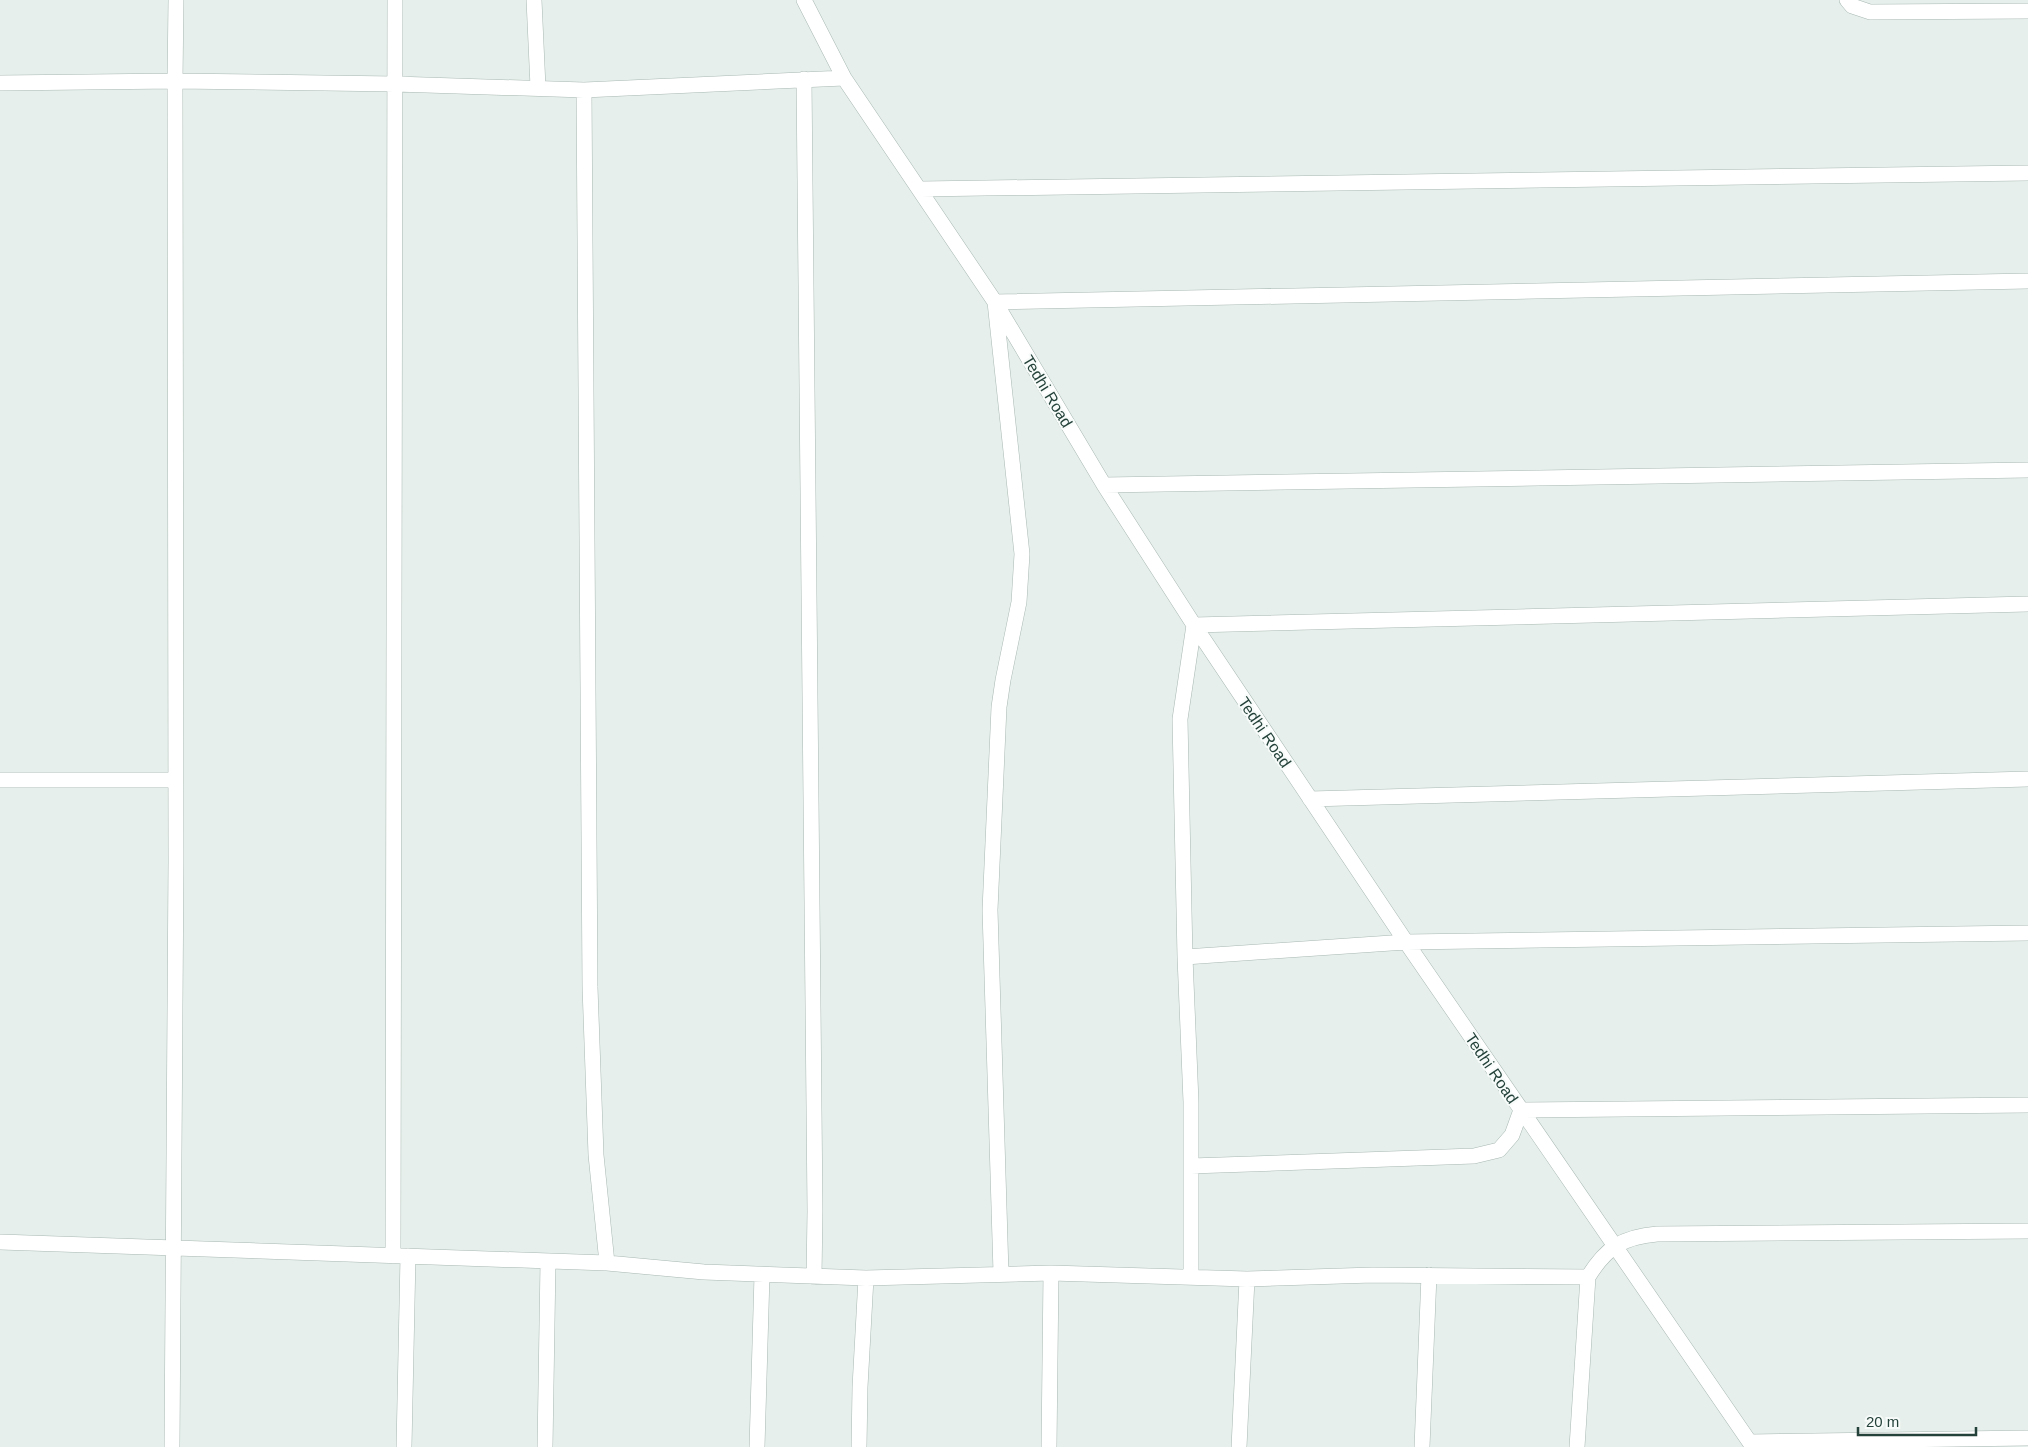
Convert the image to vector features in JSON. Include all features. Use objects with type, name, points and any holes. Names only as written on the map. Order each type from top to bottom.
[{"type":"street","points":[[172,1447],[176,780],[176,0]]},
{"type":"street","points":[[395,0],[400,1256],[404,1447]]},
{"type":"street","points":[[534,0],[538,87]]},
{"type":"street","name":"Tedhi Road","points":[[804,0],[844,78],[996,302],[1104,485],[1194,625],[1406,942],[1752,1445]]},
{"type":"street","points":[[1847,0],[1852,6],[1870,12],[2028,11]]},
{"type":"street","points":[[0,83],[175,80],[538,87],[584,90],[844,78]]},
{"type":"street","points":[[804,79],[815,1211],[814,1276]]},
{"type":"street","points":[[584,90],[590,988],[596,1155],[607,1263]]},
{"type":"street","points":[[921,190],[2028,173]]},
{"type":"street","points":[[1001,1273],[990,910],[999,707],[1019,602],[1022,554],[996,302],[2028,281]]},
{"type":"street","points":[[1104,485],[2028,470]]},
{"type":"street","points":[[1191,1276],[1191,1102],[1185,958],[1180,719],[1194,625],[2028,604]]},
{"type":"street","points":[[1310,799],[2028,779]]},
{"type":"street","points":[[0,780],[176,780]]},
{"type":"street","points":[[1185,958],[1406,942],[2028,933]]},
{"type":"street","points":[[1191,1166],[1474,1156],[1499,1150],[1512,1135],[1521,1110],[2028,1105]]},
{"type":"street","points":[[1577,1447],[1588,1277],[1598,1262],[1615,1246],[1629,1238],[1657,1234],[2028,1231]]},
{"type":"street","points":[[0,1242],[607,1263],[762,1275],[866,1278],[1001,1273],[1246,1278],[1429,1275],[1588,1277]]},
{"type":"street","points":[[544,1447],[548,1262]]},
{"type":"street","points":[[1049,1447],[1051,1273]]},
{"type":"street","points":[[757,1447],[762,1275]]},
{"type":"street","points":[[1422,1447],[1429,1275]]},
{"type":"street","points":[[859,1447],[866,1278]]},
{"type":"street","points":[[1239,1447],[1246,1278]]},
{"type":"street","points":[[1752,1445],[2028,1438]]}]
